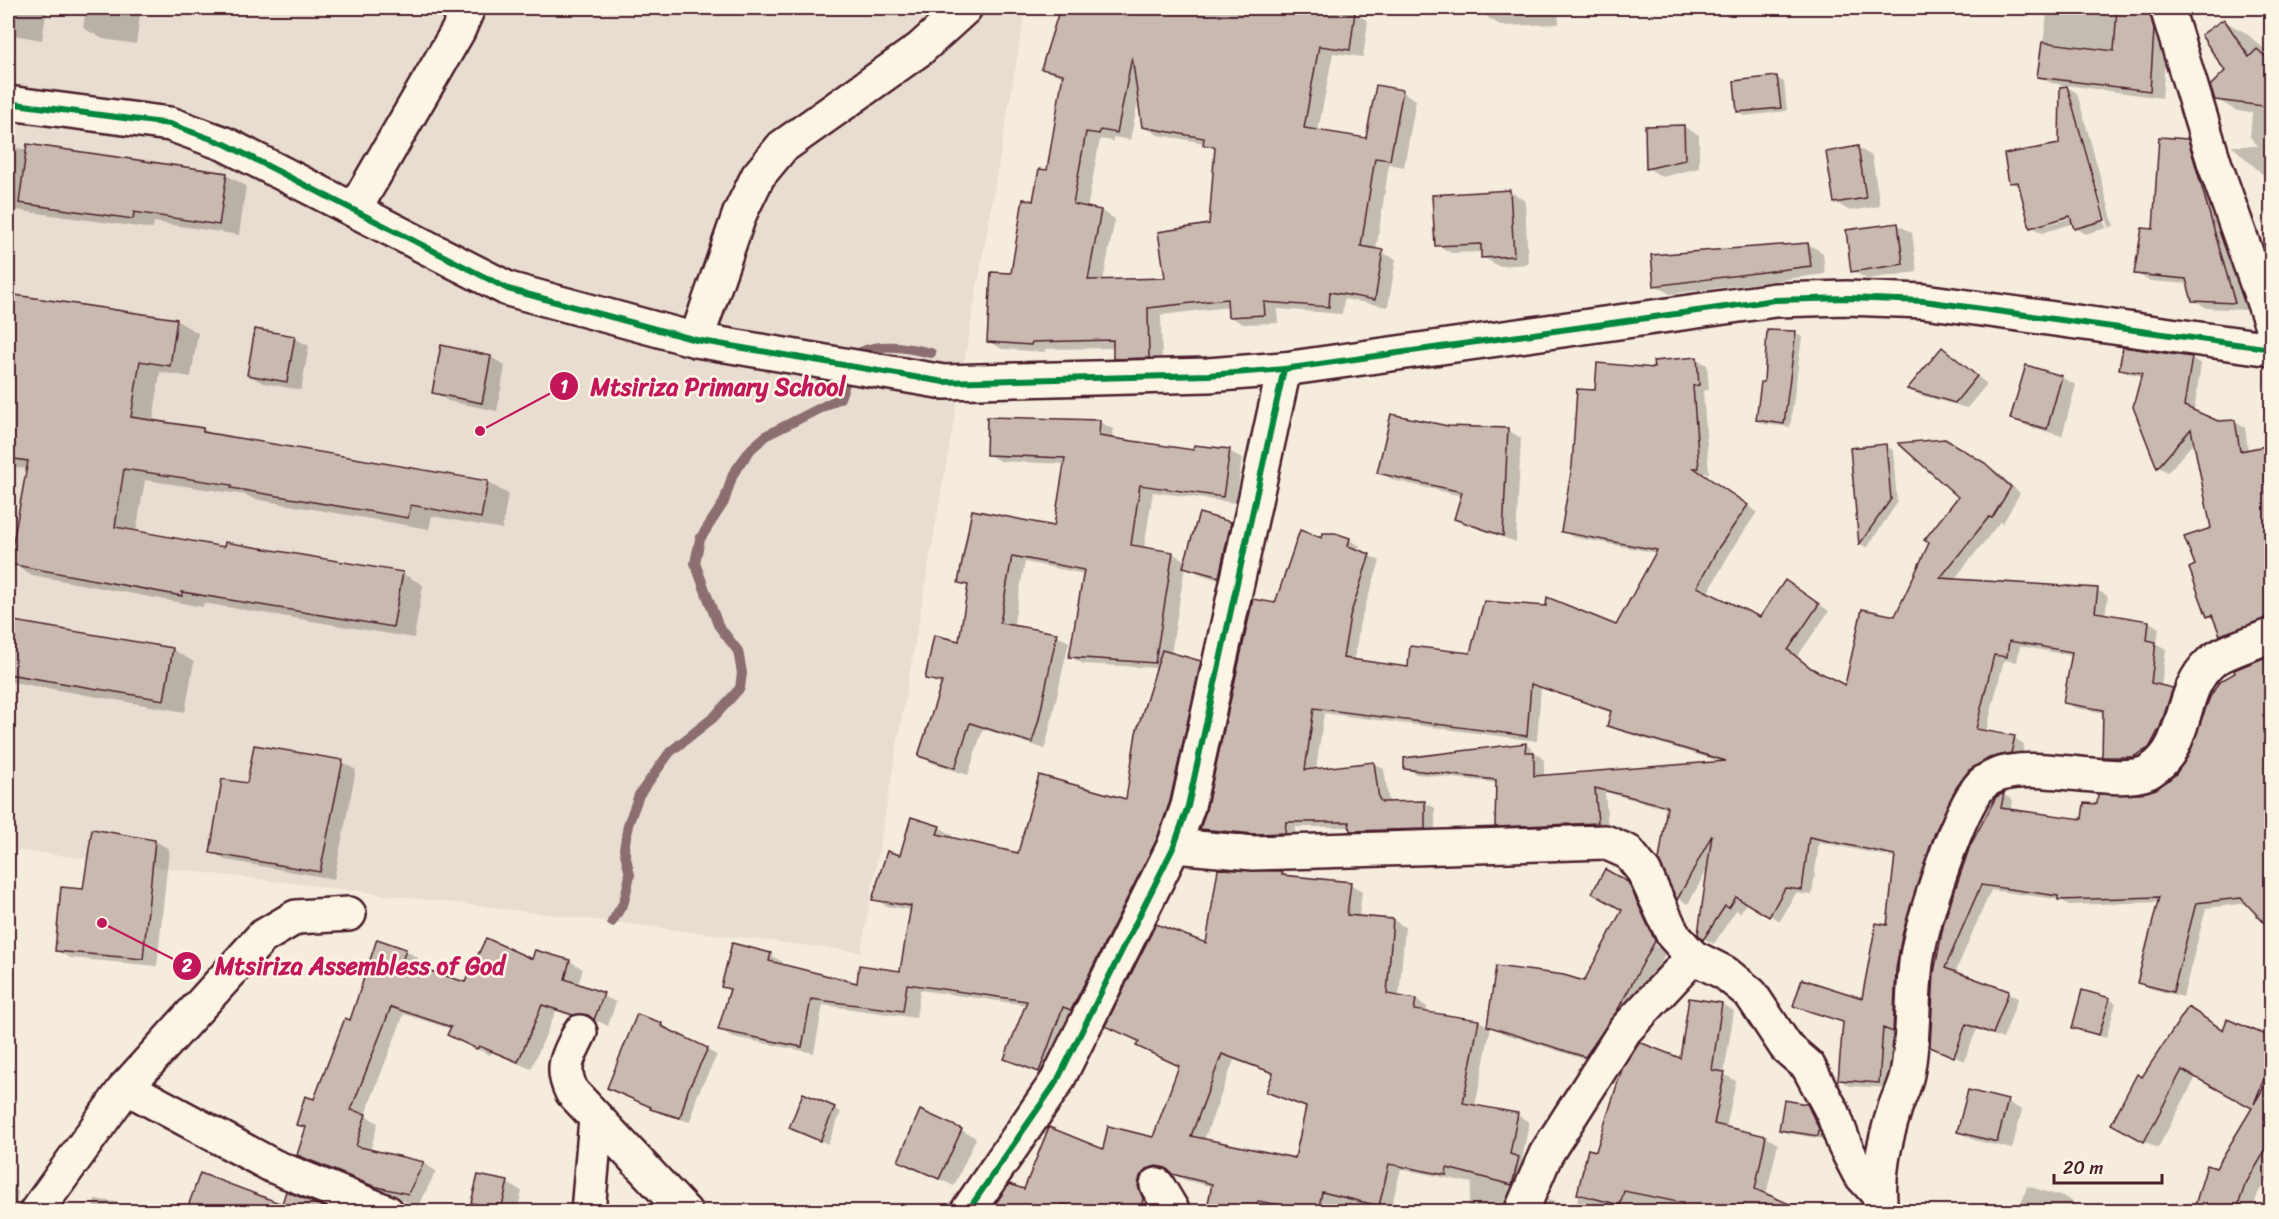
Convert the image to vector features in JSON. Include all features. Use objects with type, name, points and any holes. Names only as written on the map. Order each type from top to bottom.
[{"type":"street","points":[[354,210],[458,31],[468,8]]},
{"type":"street","points":[[696,340],[740,213],[758,176],[782,147],[920,49],[965,8]]},
{"type":"street","points":[[2167,8],[2215,165],[2271,326]]},
{"type":"street","points":[[8,103],[170,124],[225,144],[508,289],[696,340],[944,382],[1208,375],[1284,369],[1718,306],[1775,300],[1837,298],[1935,303],[2271,349]]},
{"type":"street","points":[[967,1212],[1057,1081],[1174,846],[1188,806],[1284,369]]},
{"type":"street","points":[[1880,1203],[1884,1150],[1907,1078],[1912,1050],[1917,956],[1938,878],[1970,800],[1983,783],[1999,774],[2019,771],[2073,771],[2120,777],[2148,773],[2167,758],[2181,731],[2188,698],[2197,680],[2211,662],[2271,635]]},
{"type":"street","points":[[1174,846],[1253,853],[1605,842],[1628,852],[1644,872],[1673,935],[1693,957],[1725,973],[1751,994],[1786,1047],[1808,1066],[1821,1086],[1854,1164],[1880,1203]]},
{"type":"street","points":[[36,1212],[126,1087],[262,937],[296,917],[349,914]]},
{"type":"street","points":[[1521,1212],[1546,1155],[1625,1030],[1693,957]]},
{"type":"street","points":[[580,1032],[565,1066],[565,1078],[572,1092],[685,1212]]},
{"type":"street","points":[[126,1087],[273,1166],[387,1212]]},
{"type":"street","points":[[588,1212],[596,1119]]},
{"type":"shaded area","points":[[8,8],[1001,8],[1025,13],[861,952],[8,849]]},
{"type":"building","points":[[1060,8],[1276,8],[1310,14],[1310,8],[1322,8],[1355,12],[1350,50],[1319,46],[1304,128],[1366,138],[1376,85],[1403,90],[1390,160],[1375,158],[1361,246],[1383,250],[1375,300],[1330,292],[1329,307],[1264,302],[1265,315],[1228,317],[1227,299],[1148,308],[1149,358],[1113,359],[1113,340],[1032,342],[1031,345],[987,342],[991,272],[1011,273],[1023,199],[1033,201],[1039,169],[1047,170],[1063,74],[1041,69]],"holes":[[[1132,57],[1142,127],[1204,138],[1203,145],[1215,147],[1209,224],[1158,232],[1165,278],[1088,280],[1101,210],[1073,204],[1086,132],[1099,134],[1100,130],[1117,133]]]},
{"type":"building","points":[[2117,8],[2149,8],[2154,30],[2150,91],[2037,77],[2042,42],[2114,51]]},
{"type":"building","points":[[2224,19],[2249,57],[2257,49],[2271,62],[2271,107],[2215,100],[2210,86],[2225,71],[2201,35]]},
{"type":"building","points":[[1777,76],[1781,108],[1737,112],[1734,81]]},
{"type":"building","points":[[2067,86],[2105,220],[2074,229],[2070,216],[2030,228],[2018,182],[2009,183],[2004,154],[2059,144],[2060,87]]},
{"type":"building","points":[[1684,125],[1685,160],[1646,169],[1645,126]]},
{"type":"building","points":[[2159,137],[2188,139],[2235,303],[2192,301],[2186,279],[2134,274],[2142,228],[2153,229]]},
{"type":"building","points":[[27,144],[227,173],[219,225],[134,212],[133,219],[19,203]]},
{"type":"building","points":[[1858,146],[1866,198],[1834,203],[1826,152]]},
{"type":"building","points":[[1510,190],[1514,256],[1481,258],[1481,244],[1435,246],[1432,195]]},
{"type":"building","points":[[1898,223],[1903,264],[1851,272],[1846,230]]},
{"type":"building","points":[[1808,243],[1811,266],[1654,286],[1651,255]]},
{"type":"building","points":[[8,294],[177,319],[170,366],[140,361],[131,417],[203,428],[203,432],[488,481],[481,518],[411,505],[408,518],[231,488],[232,485],[124,469],[115,527],[224,547],[225,542],[403,572],[393,627],[182,592],[182,596],[9,564],[28,461],[8,458]]},
{"type":"building","points":[[255,329],[295,336],[287,382],[247,375]]},
{"type":"building","points":[[1767,330],[1796,331],[1784,424],[1756,420],[1761,382],[1764,382]]},
{"type":"building","points":[[441,345],[491,356],[482,403],[432,393]]},
{"type":"building","points":[[1942,347],[1977,376],[1955,403],[1907,389]]},
{"type":"building","points":[[2123,347],[2192,357],[2184,406],[2218,421],[2235,420],[2240,451],[2271,445],[2271,617],[2220,635],[2212,615],[2207,617],[2189,568],[2195,565],[2184,537],[2211,528],[2191,429],[2157,468],[2133,407],[2142,373],[2119,369]]},
{"type":"building","points":[[1697,357],[1699,385],[1693,386],[1699,468],[1694,468],[1748,505],[1719,547],[1697,587],[1760,617],[1785,580],[1819,604],[1788,650],[1811,668],[1845,685],[1862,609],[1895,616],[1929,543],[1924,540],[1958,497],[1898,443],[1945,439],[1985,463],[2011,487],[1992,518],[1989,517],[1940,578],[2098,588],[2095,612],[2149,621],[2147,640],[2156,642],[2151,683],[2173,688],[2160,727],[2149,748],[2133,757],[2102,757],[2103,710],[2063,703],[2072,652],[2009,641],[2007,657],[1994,655],[1976,729],[2015,736],[2011,753],[1989,758],[1969,770],[1956,788],[1935,832],[1902,935],[1896,969],[1893,1032],[1883,1028],[1879,1083],[1838,1080],[1843,1022],[1793,1006],[1802,979],[1862,998],[1876,923],[1887,925],[1895,855],[1809,837],[1802,890],[1785,888],[1769,917],[1736,897],[1729,908],[1725,906],[1703,940],[1698,934],[1712,835],[1677,900],[1659,861],[1667,806],[1595,788],[1598,823],[1495,827],[1496,780],[1404,769],[1404,758],[1526,743],[1525,752],[1534,752],[1534,776],[1726,761],[1607,726],[1611,711],[1531,684],[1527,736],[1314,708],[1305,770],[1374,762],[1379,799],[1382,802],[1425,801],[1425,829],[1350,831],[1349,822],[1286,822],[1285,833],[1254,834],[1200,829],[1253,599],[1275,603],[1300,530],[1322,538],[1323,533],[1335,533],[1350,538],[1348,546],[1370,554],[1350,616],[1343,658],[1408,667],[1410,646],[1470,653],[1484,601],[1546,606],[1547,597],[1616,625],[1657,550],[1561,532],[1572,466],[1577,389],[1595,390],[1597,363],[1654,368],[1653,361]]},
{"type":"building","points":[[2026,365],[2062,376],[2047,429],[2010,419]]},
{"type":"building","points":[[1391,414],[1448,426],[1508,428],[1503,536],[1454,519],[1462,492],[1377,473]]},
{"type":"building","points":[[987,417],[1100,420],[1099,436],[1193,450],[1194,445],[1230,449],[1223,497],[1140,485],[1131,545],[1173,552],[1155,663],[1069,657],[1084,570],[1012,556],[1000,623],[1057,633],[1039,719],[1032,743],[970,723],[955,768],[918,756],[942,682],[925,679],[934,635],[959,641],[968,585],[958,583],[972,510],[1054,526],[1065,458],[986,455]]},
{"type":"building","points":[[1886,444],[1891,499],[1859,545],[1850,448]]},
{"type":"building","points":[[1199,513],[1231,522],[1219,577],[1183,567]]},
{"type":"building","points":[[8,620],[173,648],[164,700],[8,674]]},
{"type":"building","points":[[1162,650],[1201,661],[1170,801],[1157,839],[1071,1010],[1063,1007],[1039,1072],[1004,1059],[1027,1001],[907,984],[903,1011],[811,999],[802,1047],[718,1030],[730,989],[721,987],[732,943],[771,953],[769,961],[857,983],[859,965],[900,971],[911,906],[872,900],[887,851],[900,855],[911,817],[940,826],[937,834],[1018,853],[1039,775],[1126,799],[1136,733]]},
{"type":"building","points":[[2271,655],[2271,930],[2241,898],[2196,903],[2173,992],[2137,983],[2159,897],[2058,900],[2058,896],[1981,885],[1945,968],[2009,991],[1993,1034],[1966,1024],[1954,1057],[1930,1047],[1934,973],[1944,922],[1970,846],[1996,797],[2004,793],[2001,808],[2082,819],[2084,803],[2097,804],[2098,794],[2138,794],[2156,789],[2175,775],[2187,758],[2210,697],[2219,682],[2235,673],[2234,670]]},
{"type":"building","points":[[254,745],[343,760],[320,872],[210,853],[222,779],[247,783]]},
{"type":"building","points":[[92,829],[155,840],[143,959],[55,951],[61,887],[83,889]]},
{"type":"building","points":[[1218,869],[1282,871],[1282,875],[1351,882],[1347,915],[1393,919],[1387,994],[1416,999],[1414,1010],[1479,1020],[1463,1103],[1518,1113],[1510,1154],[1519,1157],[1512,1185],[1447,1168],[1446,1175],[1389,1164],[1379,1206],[1322,1192],[1318,1212],[1258,1201],[1255,1212],[1225,1212],[1207,1208],[1212,1184],[1172,1174],[1166,1168],[1156,1166],[1147,1169],[1140,1176],[1138,1186],[1143,1199],[1140,1212],[1090,1212],[1062,1204],[1075,1209],[1075,1212],[990,1212],[1009,1184],[1024,1189],[1049,1127],[1103,1149],[1108,1126],[1153,1137],[1179,1066],[1136,1046],[1139,1041],[1105,1026],[1156,924],[1206,943]],"holes":[[[1222,1054],[1273,1073],[1266,1092],[1306,1107],[1295,1158],[1191,1136]]]},
{"type":"building","points":[[1605,869],[1628,882],[1655,941],[1617,1011],[1585,1057],[1487,1026],[1496,966],[1564,975],[1584,981],[1622,910],[1592,893]]},
{"type":"building","points":[[486,938],[532,959],[535,950],[570,960],[565,979],[604,993],[594,1020],[588,1015],[573,1015],[542,1005],[518,1062],[479,1046],[477,1049],[447,1035],[451,1027],[391,1007],[351,1110],[366,1114],[356,1146],[424,1162],[408,1194],[373,1186],[297,1155],[306,1127],[296,1125],[305,1096],[314,1099],[345,1018],[350,1020],[377,939],[406,949],[402,962],[465,982]]},
{"type":"building","points":[[2082,990],[2110,998],[2099,1035],[2072,1028]]},
{"type":"building","points":[[1689,998],[1722,1003],[1712,1070],[1725,1072],[1714,1124],[1766,1136],[1755,1189],[1808,1212],[1700,1212],[1682,1208],[1683,1203],[1624,1191],[1620,1205],[1577,1194],[1588,1149],[1596,1151],[1622,1069],[1639,1042],[1680,1058]]},
{"type":"building","points":[[2188,1007],[2223,1030],[2227,1019],[2271,1037],[2271,1061],[2254,1104],[2271,1075],[2271,1141],[2245,1185],[2236,1212],[2193,1212],[2207,1165],[2216,1168],[2252,1108],[2182,1070],[2144,1142],[2111,1124],[2137,1074],[2142,1077]]},
{"type":"building","points":[[637,1014],[662,1023],[661,1026],[708,1048],[688,1090],[680,1118],[650,1109],[651,1107],[607,1088]]},
{"type":"building","points":[[1968,1090],[2008,1100],[1997,1142],[1957,1132]]},
{"type":"building","points":[[803,1093],[835,1107],[820,1141],[789,1128]]},
{"type":"building","points":[[1784,1100],[1807,1104],[1819,1129],[1818,1136],[1779,1130]]},
{"type":"building","points":[[920,1110],[962,1129],[939,1179],[898,1161]]},
{"type":"building","points":[[200,1173],[282,1204],[286,1191],[335,1212],[186,1212]]},
{"type":"building","points":[[478,1175],[508,1181],[501,1210],[471,1203]]},
{"type":"waterway","points":[[854,357],[871,348],[881,347],[931,353]]},
{"type":"waterway","points":[[612,922],[624,902],[630,875],[624,849],[628,825],[639,795],[670,752],[714,717],[740,688],[742,673],[738,651],[718,625],[695,563],[700,539],[724,502],[733,474],[751,449],[767,435],[840,398],[846,381],[845,369]]},
{"type":"cycle path","points":[[8,103],[170,124],[225,144],[508,289],[696,340],[944,382],[1208,375],[1284,369],[1775,300],[1847,298],[1924,301],[2272,349]]},
{"type":"cycle path","points":[[967,1212],[1057,1081],[1174,846],[1188,806],[1284,369]]},
{"type":"place","name":"Mtsiriza Primary School","points":[[480,431]]},
{"type":"place","name":"Mtsiriza Assembless of God","points":[[102,923]]}]
